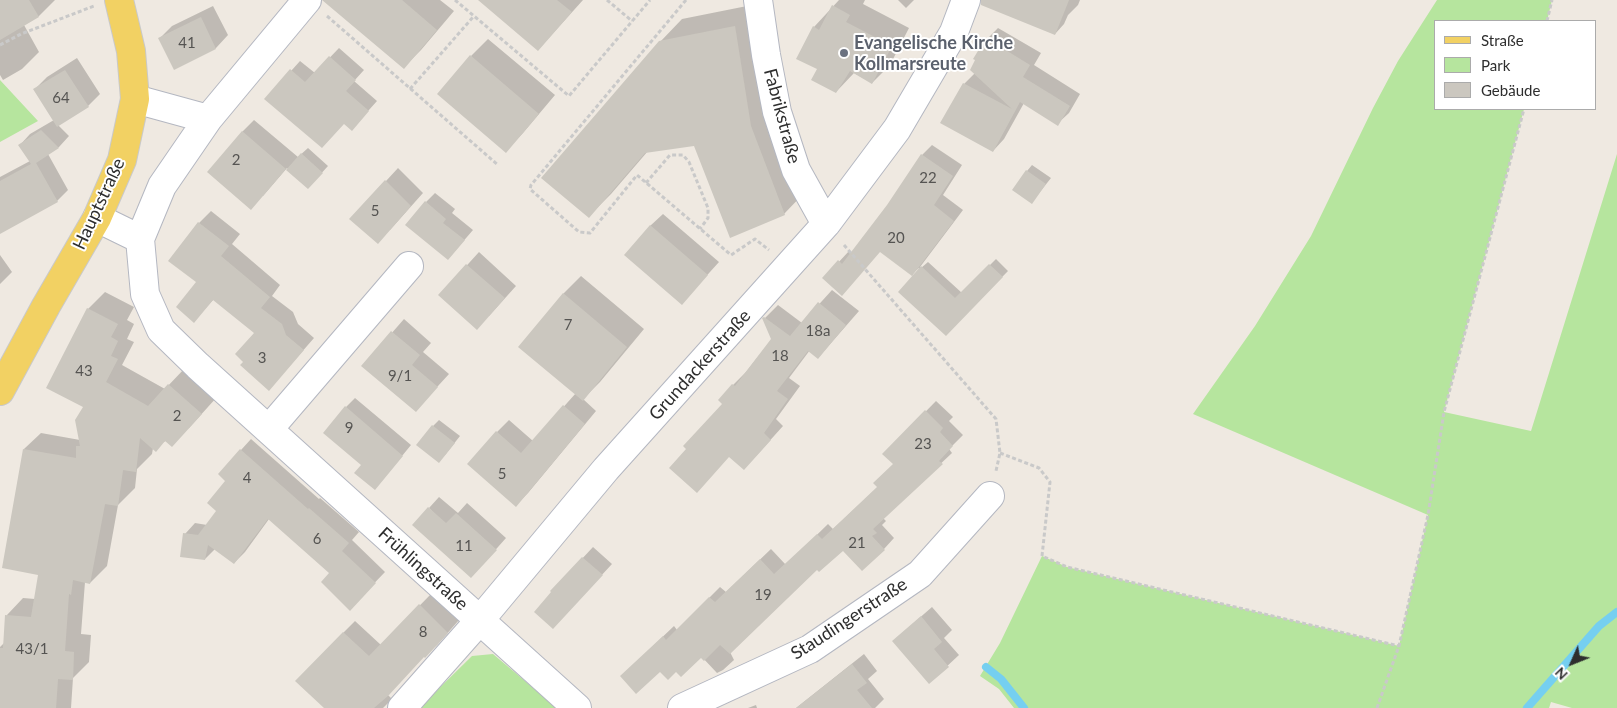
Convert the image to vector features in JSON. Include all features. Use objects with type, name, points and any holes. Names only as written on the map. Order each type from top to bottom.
[{"type":"main road","name":"Hauptstraße","points":[[0,391],[97,218],[122,160],[135,100],[131,51],[111,2]]},
{"type":"street","name":"Fabrikstraße","points":[[758,0],[777,112],[796,170],[826,224]]},
{"type":"street","name":"Grundackerstraße","points":[[402,708],[480,620],[606,469],[826,224],[897,129],[954,32],[966,0]]},
{"type":"street","points":[[97,218],[140,239],[162,186],[208,119],[315,6]]},
{"type":"street","points":[[135,100],[208,119]]},
{"type":"street","name":"Frühlingstraße","points":[[140,239],[145,294],[161,330],[268,430],[578,708]]},
{"type":"street","points":[[268,430],[409,266]]},
{"type":"street","name":"Staudingerstraße","points":[[682,708],[810,648],[920,574],[990,496]]},
{"type":"path","points":[[455,0],[569,96],[650,0]]},
{"type":"path","points":[[607,0],[632,21]]},
{"type":"path","points":[[686,0],[531,185],[530,189],[579,232],[590,233],[637,175],[731,255],[755,239],[788,266]]},
{"type":"path","points":[[1547,20],[1552,0]]},
{"type":"path","points":[[0,45],[21,34],[111,2]]},
{"type":"path","points":[[315,6],[498,165]]},
{"type":"path","points":[[410,89],[474,15]]},
{"type":"path","points":[[1377,708],[1399,646],[1428,515],[1444,412],[1524,110]]},
{"type":"path","points":[[646,183],[670,156],[682,156],[689,162],[708,208],[708,218],[700,229]]},
{"type":"path","points":[[826,224],[996,419],[1000,453],[990,496]]},
{"type":"path","points":[[1000,453],[1039,468],[1050,482],[1042,556],[1067,568],[1399,646]]},
{"type":"green space","points":[[1437,0],[1552,0],[1547,20],[1434,20],[1434,110],[1524,110],[1444,412],[1531,431],[1617,154],[1617,708],[1572,708],[1551,702],[1549,708],[1014,708],[999,689],[980,676],[1000,643],[1042,556],[1067,567],[1399,646],[1428,515],[1193,414],[1255,326],[1311,236],[1398,61]]},
{"type":"green space","points":[[0,80],[38,121],[0,142]]},
{"type":"green space","points":[[493,654],[557,708],[419,708],[472,656]]},
{"type":"building","points":[[0,0],[29,0],[39,17],[0,40]]},
{"type":"building","points":[[322,0],[402,0],[437,30],[404,69]]},
{"type":"building","points":[[478,0],[557,0],[572,12],[538,51]]},
{"type":"building","points":[[981,0],[1069,0],[1055,35],[981,5]]},
{"type":"building","name":"Evangelische Kirche Kollmarsreute","points":[[832,5],[850,15],[846,22],[892,46],[872,84],[850,71],[836,93],[811,80],[817,69],[796,59],[813,26],[819,30]]},
{"type":"building","points":[[201,17],[216,49],[174,70],[158,38]]},
{"type":"building","points":[[735,26],[751,126],[785,215],[730,238],[694,146],[645,153],[589,218],[541,178],[659,41]]},
{"type":"building","points":[[986,38],[1030,65],[1023,77],[1070,106],[1058,126],[1020,102],[993,152],[940,123],[963,83],[1012,109],[970,70],[975,60],[973,59]]},
{"type":"building","points":[[470,55],[539,114],[506,153],[437,94]]},
{"type":"building","points":[[329,56],[356,80],[346,91],[369,111],[352,131],[344,124],[322,148],[264,99],[290,69],[305,82]]},
{"type":"building","points":[[65,70],[89,107],[57,127],[33,89]]},
{"type":"building","points":[[41,130],[59,148],[36,163],[58,202],[0,234],[0,181],[31,164],[18,145]]},
{"type":"building","points":[[242,131],[286,169],[251,210],[207,172]]},
{"type":"building","points":[[301,153],[323,173],[308,189],[286,170]]},
{"type":"building","points":[[921,154],[953,176],[934,205],[954,221],[912,276],[880,252],[842,296],[822,278],[838,260],[842,264],[887,205]]},
{"type":"building","points":[[1026,170],[1046,184],[1032,204],[1012,190]]},
{"type":"building","points":[[385,180],[411,206],[378,244],[349,219]]},
{"type":"building","points":[[425,201],[446,219],[443,223],[465,240],[448,260],[405,225]]},
{"type":"building","points":[[198,222],[229,246],[221,256],[270,297],[261,308],[282,324],[286,335],[304,350],[269,391],[240,365],[243,362],[235,354],[254,333],[213,300],[194,323],[176,307],[196,282],[168,261]]},
{"type":"building","points":[[650,225],[708,275],[682,305],[624,255]]},
{"type":"building","points":[[466,264],[505,298],[477,330],[438,295]]},
{"type":"building","points":[[989,264],[1003,277],[946,336],[898,292],[921,266],[955,298]]},
{"type":"building","points":[[563,293],[627,347],[583,401],[518,347]]},
{"type":"building","points":[[818,302],[846,325],[818,359],[808,351],[777,391],[788,399],[764,433],[771,440],[744,470],[729,457],[697,493],[669,468],[686,449],[683,446],[722,404],[718,400],[732,384],[735,386],[771,339],[762,318],[764,317],[790,336]]},
{"type":"building","points":[[87,308],[118,324],[111,337],[118,341],[111,356],[118,359],[106,382],[148,406],[168,384],[202,414],[172,447],[165,441],[156,452],[140,438],[136,472],[123,470],[118,506],[105,504],[90,584],[73,580],[71,595],[69,594],[65,651],[74,652],[73,680],[58,679],[56,708],[0,708],[0,648],[3,648],[5,615],[31,617],[38,575],[2,568],[23,449],[76,458],[76,446],[80,446],[75,420],[83,407],[46,388]]},
{"type":"building","points":[[391,331],[420,355],[412,365],[438,387],[416,412],[361,366]]},
{"type":"building","points":[[563,405],[585,424],[516,507],[467,464],[496,431],[521,453]]},
{"type":"building","points":[[345,406],[403,456],[375,490],[354,473],[361,465],[323,433]]},
{"type":"building","points":[[925,410],[943,428],[940,432],[953,446],[939,461],[943,464],[873,529],[877,533],[872,536],[885,550],[862,571],[843,551],[819,572],[817,570],[730,654],[720,645],[704,661],[701,658],[681,677],[676,672],[668,680],[660,672],[636,694],[620,676],[663,636],[666,640],[709,597],[715,602],[760,559],[774,574],[817,534],[822,539],[877,487],[873,483],[893,464],[882,454]]},
{"type":"building","points":[[432,425],[455,443],[439,463],[416,445]]},
{"type":"building","points":[[240,449],[349,543],[342,551],[376,583],[350,611],[321,582],[329,573],[268,519],[234,564],[208,545],[205,560],[180,557],[183,533],[198,535],[216,511],[207,503],[225,481],[218,474]]},
{"type":"building","points":[[428,507],[446,523],[456,513],[497,550],[471,578],[412,525]]},
{"type":"building","points":[[582,557],[603,575],[553,629],[534,612],[550,591]]},
{"type":"building","points":[[419,604],[448,633],[389,695],[374,708],[324,708],[295,681],[343,632],[369,656]]},
{"type":"building","points":[[921,616],[942,642],[934,649],[949,667],[929,684],[892,641]]},
{"type":"building","points":[[852,664],[867,683],[857,690],[872,708],[796,708]]},
{"type":"waterway","points":[[1527,708],[1599,626],[1617,612]]},
{"type":"waterway","points":[[986,667],[1001,679],[1024,708]]},
{"type":"place","name":"Evangelische Kirche Kollmarsreute","points":[[844,53]]}]
